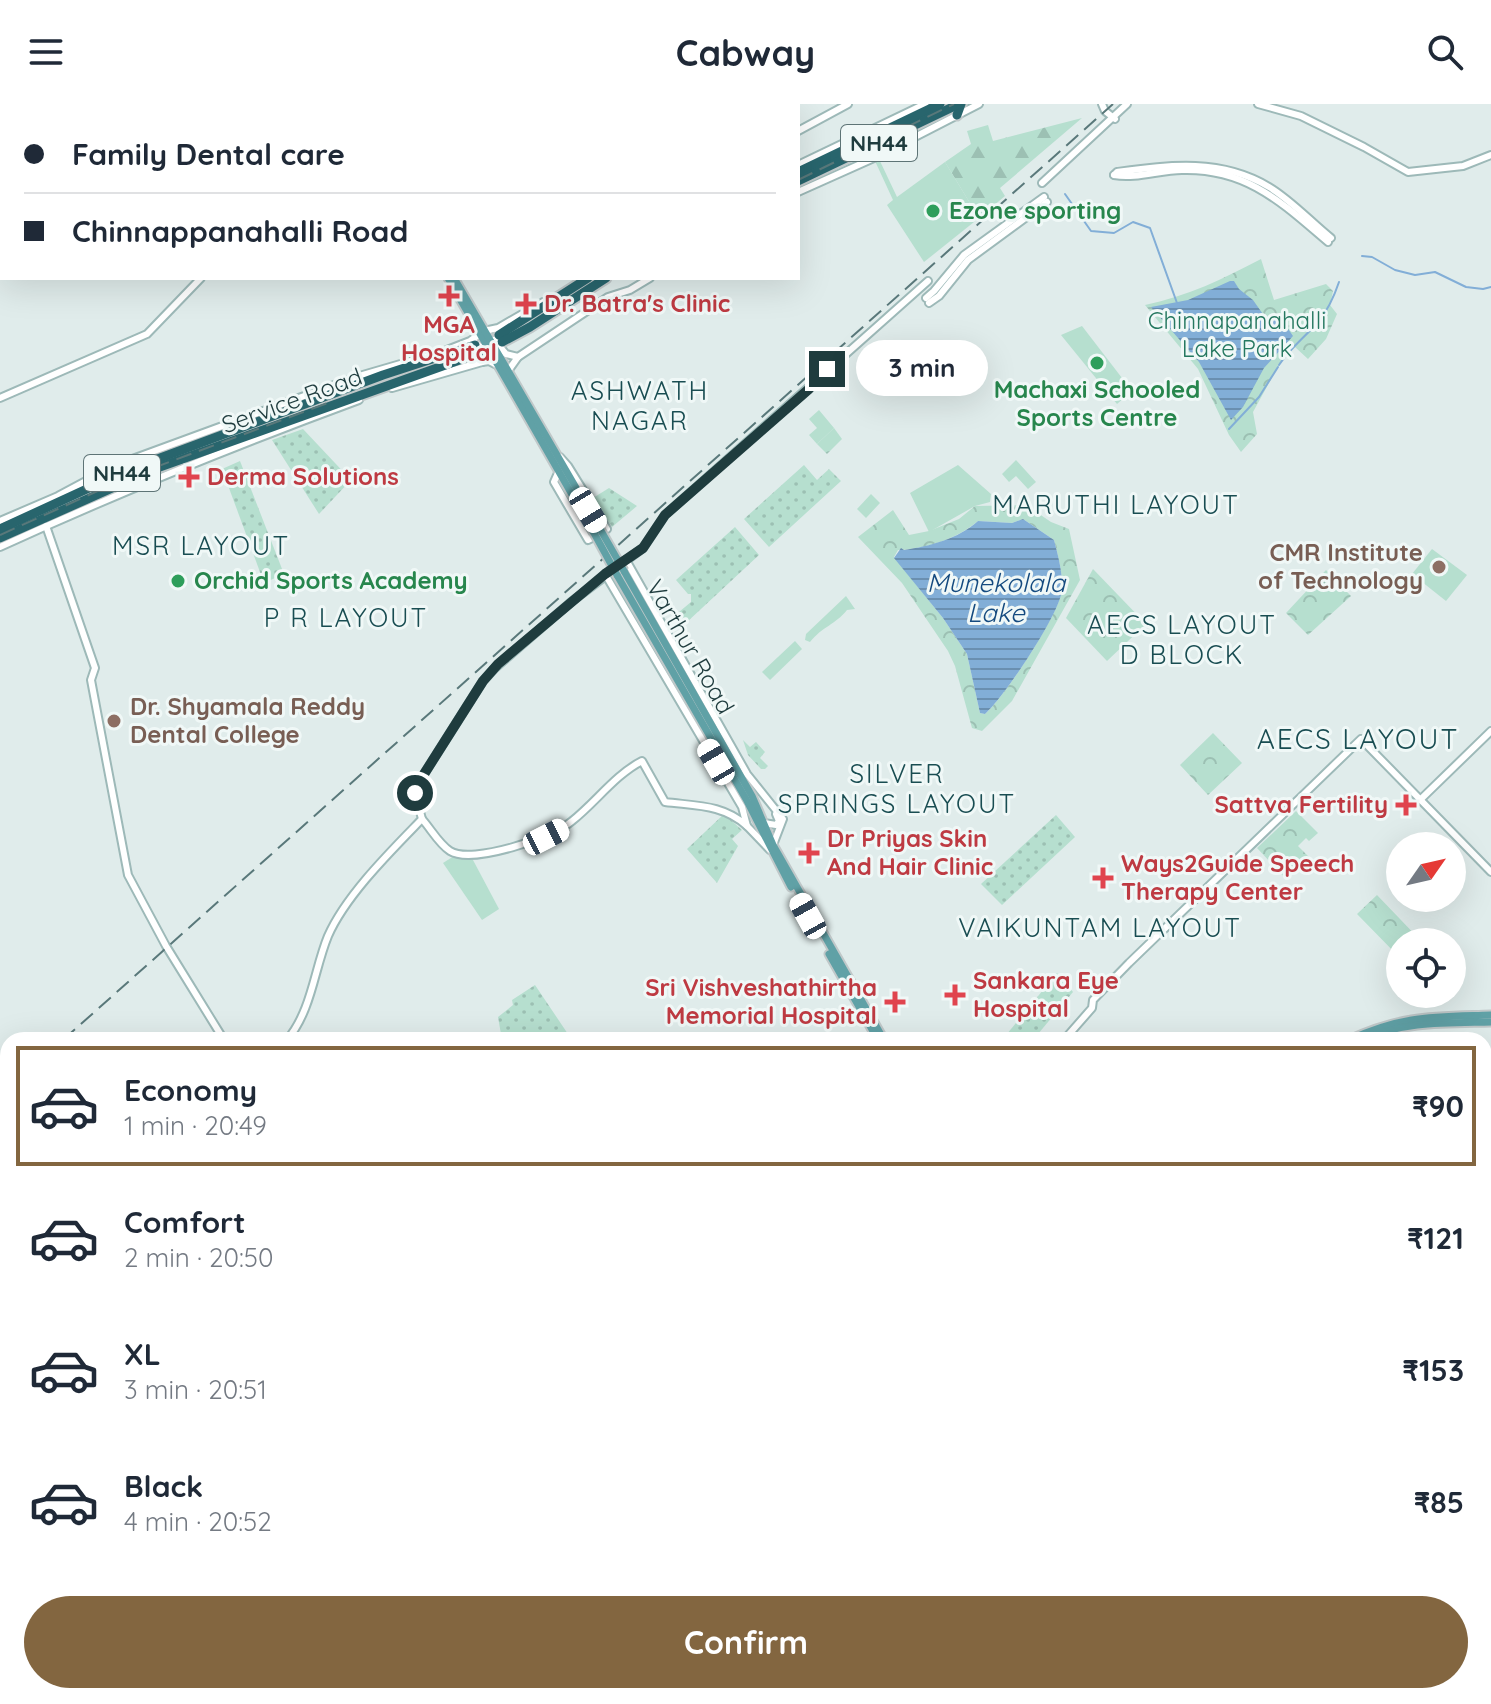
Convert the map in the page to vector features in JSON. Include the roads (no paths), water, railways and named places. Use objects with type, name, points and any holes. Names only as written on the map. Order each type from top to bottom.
[{"type":"highway","name":"NH44","points":[[800,171],[940,104]]},
{"type":"highway","name":"NH44","points":[[800,180],[960,104]]},
{"type":"highway","points":[[957,115],[960,104]]},
{"type":"highway","points":[[887,139],[899,145]]},
{"type":"highway","points":[[500,335],[585,280]]},
{"type":"highway","points":[[500,335],[530,327],[603,280]]},
{"type":"highway","name":"NH44","points":[[0,538],[157,468],[251,433],[383,375],[477,350]]},
{"type":"highway","name":"NH44","points":[[0,529],[128,470],[251,433]]},
{"type":"highway","points":[[187,458],[198,462]]},
{"type":"main road","name":"Varthur Road","points":[[449,280],[508,372],[874,1032]]},
{"type":"main road","name":"Varthur Road","points":[[455,280],[497,365],[558,473],[558,484],[598,533]]},
{"type":"main road","name":"Varthur Road","points":[[620,573],[752,796],[772,848],[879,1032]]},
{"type":"main road","points":[[1368,1032],[1410,1018],[1491,1015]]},
{"type":"main road","points":[[1383,1032],[1411,1024],[1491,1022]]},
{"type":"street","points":[[800,130],[848,104]]},
{"type":"street","points":[[800,164],[925,104]]},
{"type":"street","points":[[800,191],[979,104]]},
{"type":"street","points":[[1102,104],[1115,119]]},
{"type":"street","points":[[1042,183],[1115,119],[1127,104]]},
{"type":"street","points":[[1258,104],[1314,122],[1408,172],[1463,166],[1491,155]]},
{"type":"street","points":[[1177,165],[1229,170],[1272,188],[1330,240],[1269,192],[1228,175],[1185,170],[1114,175],[1117,172],[1177,165]]},
{"type":"street","points":[[927,300],[939,296],[968,260],[1046,200]]},
{"type":"street","points":[[0,398],[147,334],[199,280]]},
{"type":"street","name":"Service Road","points":[[477,350],[481,332],[500,335],[577,280]]},
{"type":"street","points":[[508,372],[518,357],[608,297],[630,290],[647,280]]},
{"type":"street","points":[[626,560],[727,740],[752,781],[783,822],[772,848],[728,812],[691,803],[665,802],[642,761],[566,826],[546,837],[469,856],[458,855],[445,846],[422,819],[415,793],[483,681],[515,648],[605,574],[643,548],[665,515],[928,281]]},
{"type":"street","points":[[500,335],[491,334],[506,354],[518,357]]},
{"type":"street","name":"Service Road","points":[[477,350],[497,365]]},
{"type":"street","name":"Service Road","points":[[0,547],[150,479],[182,470],[251,433],[387,390],[477,350]]},
{"type":"street","name":"Service Road","points":[[0,521],[58,496],[116,465],[356,377],[477,350]]},
{"type":"street","points":[[46,526],[95,668],[91,680],[128,875],[166,946],[219,1032]]},
{"type":"street","points":[[605,574],[742,807],[747,826]]},
{"type":"street","points":[[1420,800],[1491,731]]},
{"type":"street","points":[[1071,1032],[1092,1008],[1093,1000],[1129,963],[1361,739],[1491,872]]},
{"type":"street","points":[[764,823],[774,825],[779,821],[770,804]]},
{"type":"street","points":[[747,826],[754,823],[753,814]]},
{"type":"street","points":[[294,1032],[305,1011],[330,933],[346,906],[422,819]]},
{"type":"water","points":[[1234,281],[1253,300],[1265,317],[1282,320],[1293,336],[1264,368],[1243,407],[1231,420],[1199,362],[1151,307],[1188,300]]},
{"type":"water","name":"Munekolala Lake","points":[[1023,519],[1054,540],[1062,589],[1052,616],[1030,654],[1005,691],[985,714],[980,713],[967,654],[943,618],[894,558],[901,548],[904,550],[943,541],[962,533],[978,521],[1012,523]]},
{"type":"waterway","points":[[1065,194],[1091,231],[1114,233],[1133,222],[1150,228],[1177,303]]},
{"type":"waterway","points":[[1362,256],[1372,257],[1395,270],[1415,275],[1435,272],[1466,287],[1491,287]]},
{"type":"waterway","points":[[1279,365],[1322,317],[1339,282]]},
{"type":"waterway","points":[[1229,429],[1259,397],[1278,367]]},
{"type":"railway","points":[[800,179],[954,104]]},
{"type":"railway","points":[[72,1032],[1113,104]]},
{"type":"railway","points":[[0,535],[129,477],[333,401]]},
{"type":"place","name":"Ezone sporting","points":[[933,211]]},
{"type":"place","name":"MGA Hospital","points":[[449,296]]},
{"type":"place","name":"Dr. Batra's Clinic","points":[[526,304]]},
{"type":"place","name":"Machaxi Schooled Sports Centre","points":[[1097,363]]},
{"type":"place","name":"Derma Solutions","points":[[189,477]]},
{"type":"place","name":"CMR Institute of Technology","points":[[1439,567]]},
{"type":"place","name":"Orchid Sports Academy","points":[[178,581]]},
{"type":"place","name":"Dr. Shyamala Reddy Dental College","points":[[114,721]]},
{"type":"place","name":"Sattva Fertility","points":[[1406,805]]},
{"type":"place","name":"Dr Priyas Skin And Hair Clinic","points":[[809,853]]},
{"type":"place","name":"Ways2Guide Speech Therapy Center","points":[[1103,878]]},
{"type":"place","name":"Sankara Eye Hospital","points":[[955,995]]},
{"type":"place","name":"Sri Vishveshathirtha Memorial Hospital","points":[[895,1002]]},
{"type":"district","name":"ASHWATH NAGAR","points":[[640,406]]},
{"type":"district","name":"MARUTHI LAYOUT","points":[[1116,505]]},
{"type":"district","name":"MSR LAYOUT","points":[[201,546]]},
{"type":"district","name":"P R LAYOUT","points":[[346,618]]},
{"type":"district","name":"AECS LAYOUT D BLOCK","points":[[1182,640]]},
{"type":"district","name":"AECS LAYOUT","points":[[1358,739]]},
{"type":"district","name":"SILVER SPRINGS LAYOUT","points":[[897,789]]},
{"type":"district","name":"VAIKUNTAM LAYOUT","points":[[1100,928]]},
{"type":"park label","name":"Chinnapanahalli Lake Park","points":[[1237,335]]}]
